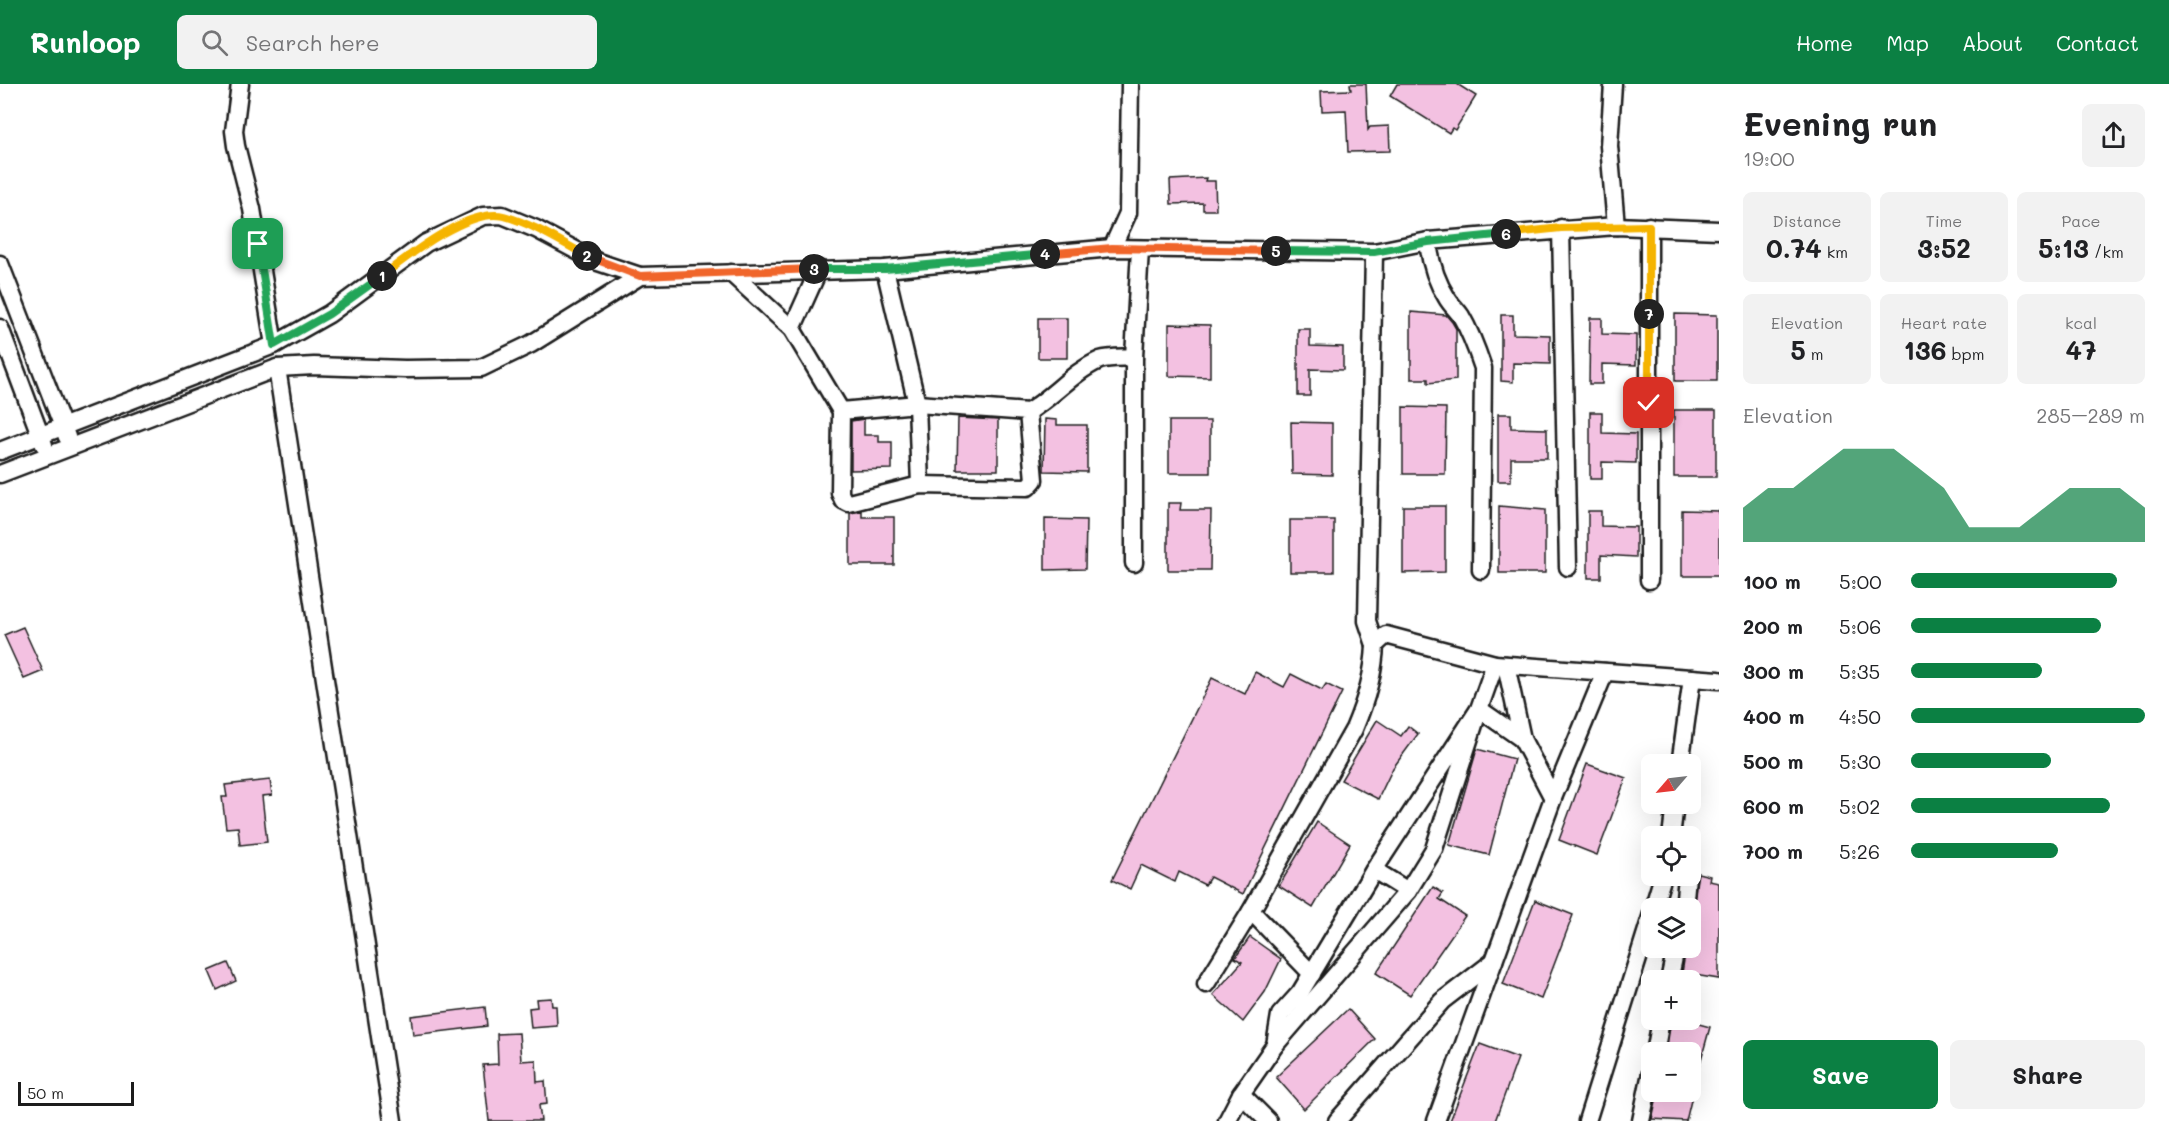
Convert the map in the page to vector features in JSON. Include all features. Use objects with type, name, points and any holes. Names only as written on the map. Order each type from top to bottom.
[{"type":"street","points":[[240,84],[234,131],[252,209],[274,345]]},
{"type":"street","points":[[1112,248],[1128,213],[1130,84]]},
{"type":"street","points":[[1613,84],[1609,146],[1616,226]]},
{"type":"street","points":[[0,451],[274,345],[329,314],[426,243],[483,216],[502,215],[536,229],[598,262],[640,276],[819,269],[885,269],[1112,248],[1374,252],[1428,242],[1561,228],[1649,226],[1719,230]]},
{"type":"street","points":[[1649,226],[1649,580]]},
{"type":"street","points":[[1561,228],[1568,567]]},
{"type":"street","points":[[1428,242],[1429,258],[1436,277],[1447,299],[1460,314],[1475,342],[1483,368],[1480,570]]},
{"type":"street","points":[[1134,563],[1134,357],[1140,249]]},
{"type":"street","points":[[1374,252],[1368,621],[1380,640],[1501,665],[1719,680]]},
{"type":"street","points":[[0,264],[70,447]]},
{"type":"street","points":[[792,328],[819,269]]},
{"type":"street","points":[[885,269],[917,404],[920,485]]},
{"type":"street","points":[[731,273],[792,328],[841,411],[840,493],[843,500],[849,503],[920,485],[1028,487],[1034,480],[1028,412]]},
{"type":"street","points":[[0,474],[277,369],[315,366],[405,369],[481,368],[531,344],[640,276]]},
{"type":"street","points":[[0,328],[48,455]]},
{"type":"street","points":[[841,411],[917,404],[1028,412],[1047,401],[1074,374],[1086,367],[1100,360],[1134,357]]},
{"type":"street","points":[[277,369],[393,1121]]},
{"type":"street","points":[[1206,984],[1354,729],[1364,703],[1380,640]]},
{"type":"street","points":[[1275,1045],[1280,1015],[1300,993],[1312,974],[1374,870],[1479,709],[1501,665]]},
{"type":"street","points":[[1501,665],[1522,738],[1553,798]]},
{"type":"street","points":[[1436,1121],[1553,798],[1605,672]]},
{"type":"street","points":[[1682,754],[1692,678]]},
{"type":"street","points":[[1479,709],[1522,738]]},
{"type":"street","points":[[1227,1121],[1241,1094],[1275,1045],[1408,891],[1434,849],[1479,709]]},
{"type":"street","points":[[1374,870],[1408,891]]},
{"type":"street","points":[[1251,910],[1312,974]]},
{"type":"street","points":[[1587,1121],[1641,949]]},
{"type":"street","points":[[1336,1121],[1442,1001],[1494,961]]},
{"type":"street","points":[[1241,1094],[1268,1121]]},
{"type":"street","points":[[1641,1121],[1645,1102]]},
{"type":"building","points":[[1350,84],[1366,84],[1368,130],[1370,127],[1389,126],[1390,151],[1348,152],[1346,110],[1322,111],[1321,91],[1351,90]]},
{"type":"building","points":[[1397,84],[1457,84],[1476,96],[1455,130],[1452,128],[1449,133],[1390,96]]},
{"type":"building","points":[[1206,178],[1205,181],[1215,181],[1216,210],[1203,210],[1203,203],[1171,204],[1170,180]]},
{"type":"building","points":[[1411,312],[1446,315],[1452,322],[1456,329],[1456,380],[1428,383],[1428,379],[1411,379]]},
{"type":"building","points":[[1675,314],[1717,315],[1717,381],[1675,381]]},
{"type":"building","points":[[1501,315],[1513,315],[1513,334],[1550,335],[1550,364],[1513,363],[1513,382],[1501,381]]},
{"type":"building","points":[[1038,318],[1067,318],[1067,358],[1038,358]]},
{"type":"building","points":[[1590,318],[1602,318],[1602,334],[1636,335],[1636,365],[1602,364],[1602,384],[1589,384]]},
{"type":"building","points":[[1169,324],[1210,325],[1210,377],[1169,376]]},
{"type":"building","points":[[1298,329],[1310,329],[1310,346],[1343,347],[1343,370],[1310,369],[1310,396],[1298,396]]},
{"type":"building","points":[[1403,407],[1446,408],[1445,474],[1403,474]]},
{"type":"building","points":[[1674,410],[1716,410],[1716,477],[1674,477]]},
{"type":"building","points":[[1590,412],[1602,412],[1602,433],[1636,434],[1636,463],[1602,462],[1602,479],[1590,479]]},
{"type":"building","points":[[1498,414],[1511,414],[1511,428],[1547,429],[1547,458],[1511,458],[1511,481],[1498,481]]},
{"type":"building","points":[[958,418],[998,420],[998,470],[957,470]]},
{"type":"building","points":[[864,419],[864,435],[879,435],[879,442],[892,442],[892,469],[851,470],[851,421]]},
{"type":"building","points":[[1045,419],[1057,420],[1057,425],[1087,425],[1087,472],[1044,471]]},
{"type":"building","points":[[1169,421],[1210,421],[1210,473],[1169,473]]},
{"type":"building","points":[[1291,422],[1332,423],[1332,475],[1292,474]]},
{"type":"building","points":[[1168,503],[1181,503],[1180,510],[1211,510],[1210,570],[1168,570]]},
{"type":"building","points":[[1403,506],[1445,506],[1445,572],[1403,573]]},
{"type":"building","points":[[1499,506],[1545,510],[1545,573],[1499,573]]},
{"type":"building","points":[[1682,510],[1719,511],[1719,576],[1682,576]]},
{"type":"building","points":[[862,511],[862,517],[894,517],[894,565],[850,565],[850,513]]},
{"type":"building","points":[[1588,511],[1601,511],[1601,526],[1636,527],[1636,557],[1601,555],[1601,578],[1588,578]]},
{"type":"building","points":[[1045,519],[1086,520],[1085,569],[1045,570]]},
{"type":"building","points":[[1290,520],[1334,520],[1334,572],[1290,572]]},
{"type":"building","points":[[23,627],[43,671],[24,679],[4,635]]},
{"type":"building","points":[[1255,672],[1284,687],[1291,674],[1322,690],[1326,684],[1342,692],[1243,894],[1210,877],[1205,885],[1179,872],[1175,882],[1141,865],[1130,889],[1112,880],[1212,678],[1245,694]]},
{"type":"building","points":[[1377,720],[1401,736],[1408,726],[1418,734],[1393,768],[1378,799],[1341,780]]},
{"type":"building","points":[[1477,749],[1514,759],[1489,855],[1449,845]]},
{"type":"building","points":[[1587,764],[1626,778],[1597,855],[1559,840]]},
{"type":"building","points":[[270,780],[272,795],[262,796],[267,842],[240,845],[238,827],[226,828],[222,797],[227,797],[225,785]]},
{"type":"building","points":[[1317,822],[1350,844],[1313,908],[1279,886]]},
{"type":"building","points":[[1701,874],[1710,876],[1709,881],[1719,883],[1719,979],[1701,976],[1701,970],[1682,970],[1684,958],[1701,958],[1701,898],[1694,898],[1696,886],[1701,886]]},
{"type":"building","points":[[1433,887],[1443,893],[1439,899],[1465,916],[1410,995],[1376,973]]},
{"type":"building","points":[[1535,900],[1573,915],[1541,999],[1503,984]]},
{"type":"building","points":[[1250,937],[1281,959],[1265,992],[1243,1022],[1213,995],[1242,962],[1235,958]]},
{"type":"building","points":[[228,963],[236,981],[217,990],[209,971]]},
{"type":"building","points":[[551,998],[552,1006],[556,1006],[557,1026],[531,1028],[529,1008],[537,1007],[536,999]]},
{"type":"building","points":[[485,1007],[487,1026],[413,1035],[411,1016]]},
{"type":"building","points":[[1348,1009],[1375,1039],[1304,1109],[1276,1077]]},
{"type":"building","points":[[1701,1025],[1710,1027],[1701,1060],[1701,1042],[1668,1042],[1669,1030],[1701,1030]]},
{"type":"building","points":[[519,1033],[521,1061],[536,1060],[537,1082],[545,1081],[547,1104],[539,1105],[541,1121],[489,1121],[483,1065],[498,1064],[497,1034]]},
{"type":"building","points":[[1480,1044],[1518,1058],[1495,1121],[1450,1121]]},
{"type":"building","points":[[1656,1102],[1691,1102],[1686,1121],[1652,1119]]},
{"type":"route","points":[[258,244],[274,345],[329,314],[426,243],[483,216],[502,215],[536,229],[598,262],[640,276],[819,269],[885,269],[1112,248],[1374,252],[1428,242],[1561,228],[1649,226],[1649,403]]}]
